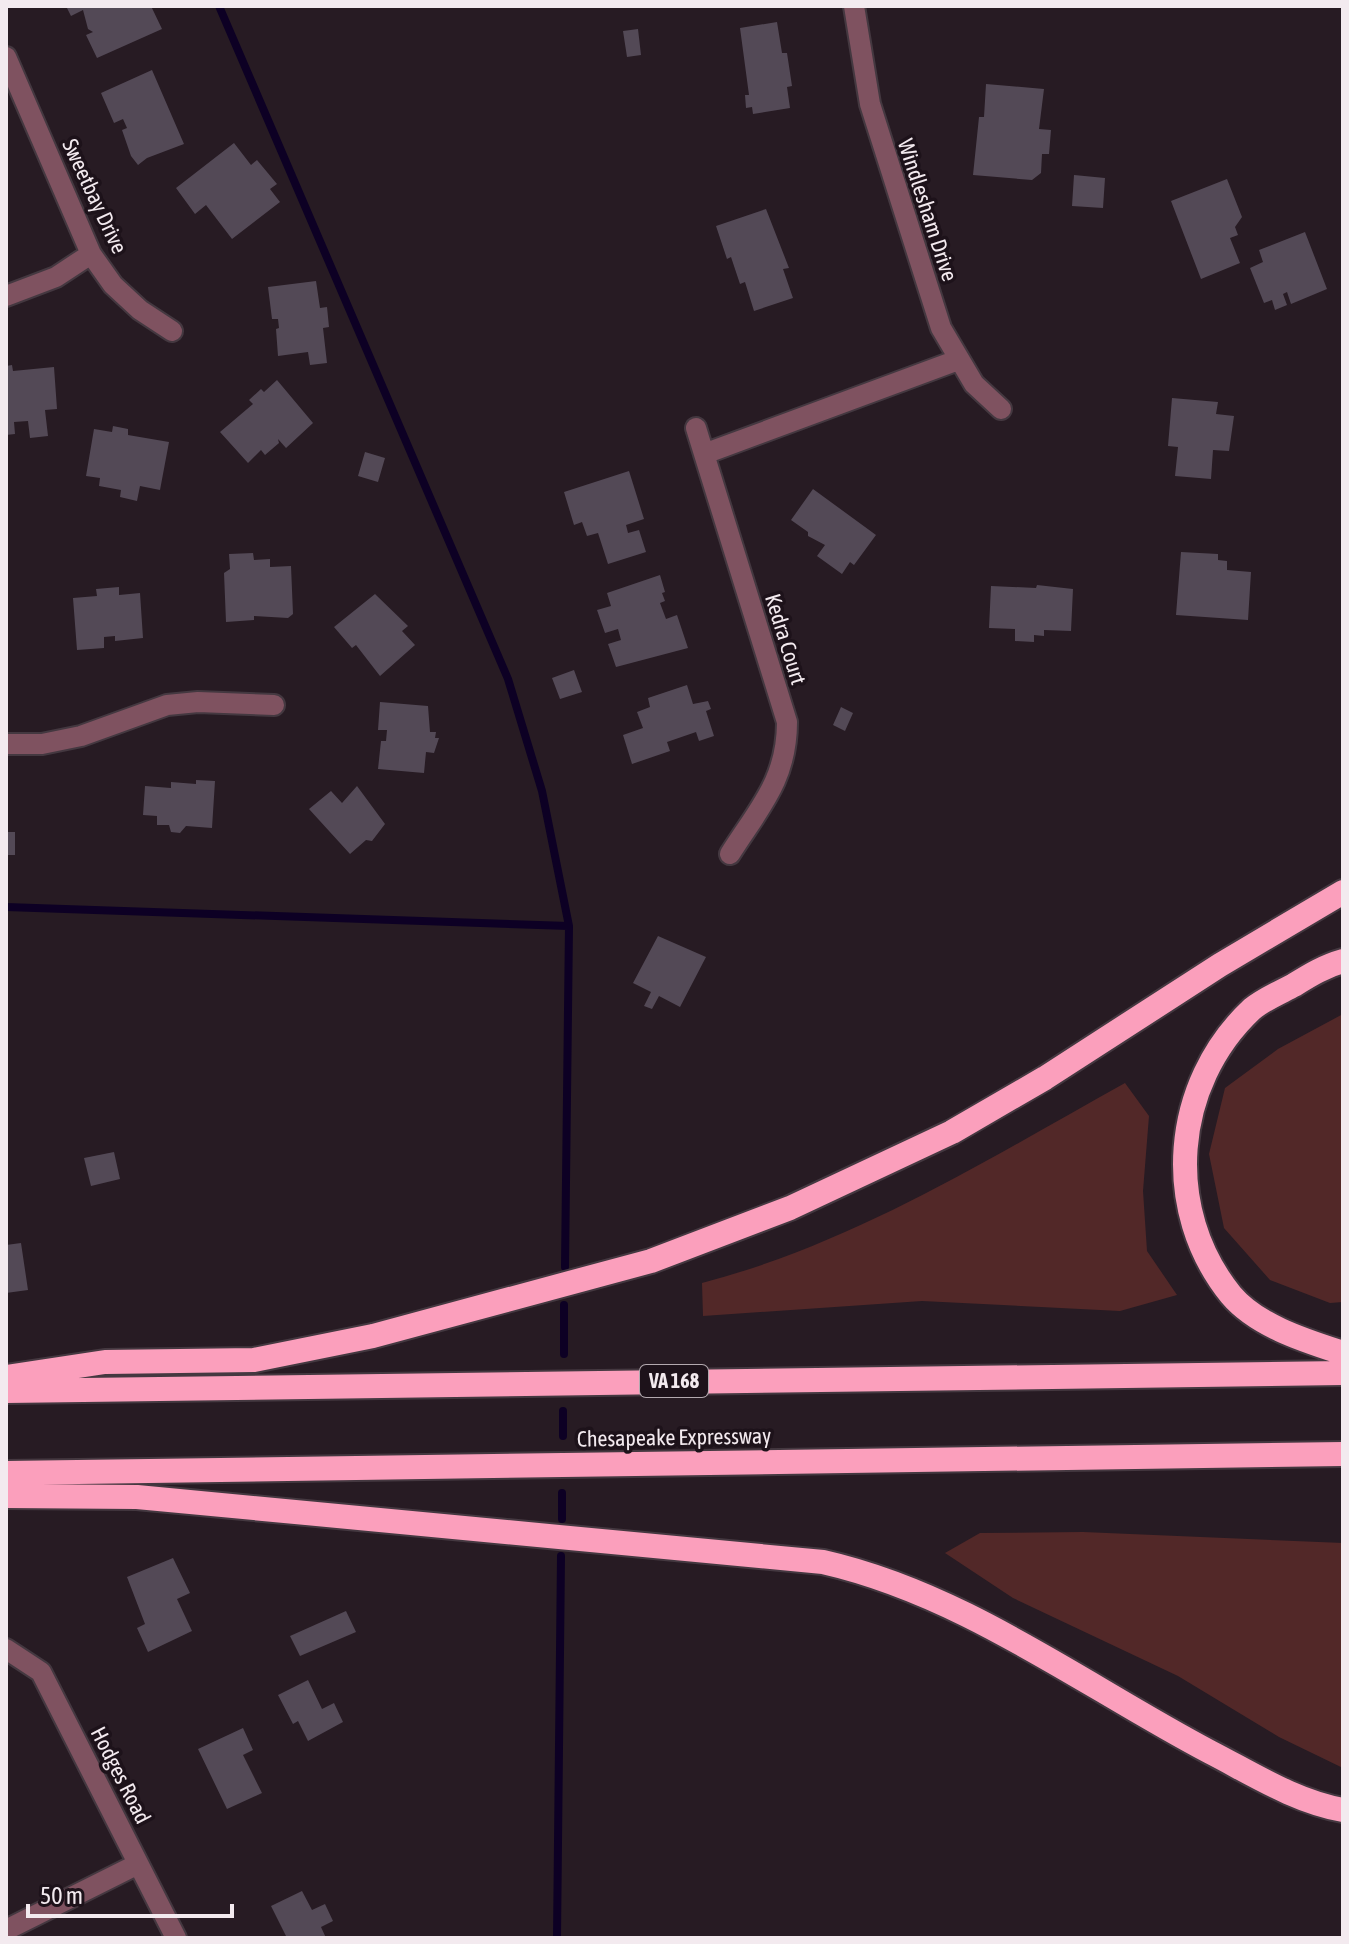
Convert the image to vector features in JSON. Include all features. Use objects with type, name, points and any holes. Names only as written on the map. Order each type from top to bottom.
[{"type":"highway","points":[[6,1377],[105,1362],[254,1360],[373,1336],[651,1261],[790,1208],[952,1132],[1045,1078],[1220,965],[1343,892]]},
{"type":"highway","points":[[1343,961],[1328,965],[1253,1008],[1213,1056],[1187,1119],[1184,1184],[1201,1250],[1233,1297],[1288,1336],[1343,1353]]},
{"type":"highway","name":"VA 168","points":[[6,1391],[1343,1373]]},
{"type":"highway","name":"Chesapeake Expressway","points":[[6,1473],[1343,1454]]},
{"type":"highway","points":[[6,1496],[137,1497],[823,1562],[868,1572],[963,1613],[1261,1780],[1320,1806],[1343,1810]]},
{"type":"street","name":"Windlesham Drive","points":[[854,6],[861,66],[882,149],[941,328],[974,384],[1001,409]]},
{"type":"street","name":"Sweetbay Drive","points":[[6,57],[91,254],[113,285],[140,310],[172,331]]},
{"type":"street","points":[[6,296],[56,277],[91,254]]},
{"type":"street","points":[[704,454],[958,360]]},
{"type":"street","name":"Kedra Court","points":[[696,428],[787,722],[787,752],[780,775],[730,854]]},
{"type":"street","points":[[6,744],[42,744],[81,736],[167,705],[198,702],[274,705]]},
{"type":"street","name":"Hodges Road","points":[[6,1649],[41,1672],[176,1938]]},
{"type":"street","points":[[6,1930],[138,1864]]},
{"type":"shaded area","points":[[1343,1014],[1343,1302],[1330,1303],[1270,1280],[1224,1228],[1209,1154],[1225,1088],[1278,1049]]},
{"type":"shaded area","points":[[1125,1083],[1149,1116],[1143,1191],[1147,1251],[1177,1295],[1120,1311],[922,1301],[703,1316],[702,1283],[813,1246],[867,1222],[971,1169]]},
{"type":"shaded area","points":[[1083,1532],[1343,1543],[1343,1768],[1279,1737],[1178,1676],[1013,1598],[945,1553],[980,1533]]},
{"type":"building","points":[[66,6],[151,6],[162,29],[97,58],[86,35],[93,32],[88,29],[83,10],[71,16]]},
{"type":"building","points":[[777,22],[782,53],[787,53],[792,86],[787,87],[790,108],[753,114],[752,107],[746,108],[745,95],[749,95],[740,28]]},
{"type":"building","points":[[638,29],[641,55],[627,57],[623,31]]},
{"type":"building","points":[[152,70],[184,144],[147,158],[138,165],[131,156],[122,130],[127,128],[123,119],[114,123],[101,93]]},
{"type":"building","points":[[986,84],[1044,89],[1039,129],[1051,130],[1049,154],[1042,154],[1041,173],[1032,180],[973,175],[979,117],[984,117]]},
{"type":"building","points":[[234,143],[251,165],[257,160],[277,184],[270,189],[280,202],[232,239],[206,205],[195,214],[176,188]]},
{"type":"building","points":[[1074,175],[1105,178],[1103,208],[1072,206]]},
{"type":"building","points":[[1227,179],[1242,217],[1235,227],[1238,235],[1230,238],[1240,263],[1201,279],[1171,201]]},
{"type":"building","points":[[766,209],[789,268],[783,269],[793,298],[754,311],[745,282],[740,284],[731,257],[727,259],[716,226]]},
{"type":"building","points":[[1305,232],[1327,289],[1291,304],[1287,292],[1283,294],[1287,305],[1275,310],[1272,300],[1264,303],[1250,268],[1263,262],[1259,250]]},
{"type":"building","points":[[316,281],[320,308],[327,307],[329,327],[323,328],[327,363],[310,365],[308,352],[278,356],[278,319],[272,319],[268,287]]},
{"type":"building","points":[[12,365],[13,371],[54,367],[57,409],[45,410],[48,436],[30,438],[28,421],[14,422],[15,434],[6,435],[6,366]]},
{"type":"building","points":[[277,380],[313,423],[286,448],[278,439],[279,443],[265,455],[261,450],[248,463],[220,432],[253,404],[249,400],[261,389],[264,392]]},
{"type":"building","points":[[1172,398],[1218,402],[1216,414],[1234,416],[1229,451],[1213,450],[1211,479],[1175,476],[1178,447],[1168,446]]},
{"type":"building","points":[[113,426],[128,429],[128,435],[169,442],[160,490],[140,486],[137,501],[120,497],[121,490],[99,486],[100,478],[86,476],[94,429],[112,432]]},
{"type":"building","points":[[365,452],[385,458],[378,482],[358,476]]},
{"type":"building","points":[[629,471],[644,519],[626,525],[628,533],[639,530],[646,552],[608,564],[598,533],[587,536],[582,522],[574,525],[564,492]]},
{"type":"building","points":[[813,489],[876,535],[854,565],[850,562],[842,574],[817,556],[825,545],[808,536],[808,532],[791,520]]},
{"type":"building","points":[[1181,552],[1218,554],[1218,560],[1227,561],[1227,570],[1251,572],[1248,620],[1176,615]]},
{"type":"building","points":[[253,553],[254,560],[270,559],[270,567],[291,566],[293,614],[288,618],[254,616],[254,620],[226,622],[224,573],[230,569],[229,554]]},
{"type":"building","points":[[660,575],[665,601],[660,603],[666,619],[677,615],[688,648],[616,667],[608,644],[621,640],[618,629],[605,633],[597,610],[611,606],[607,593]]},
{"type":"building","points":[[1037,585],[1073,589],[1071,631],[1044,630],[1044,636],[1034,635],[1034,642],[1015,641],[1015,629],[989,628],[991,586],[1036,588]]},
{"type":"building","points":[[119,587],[119,595],[140,593],[143,638],[115,641],[115,636],[104,637],[104,648],[77,650],[73,598],[97,596],[96,589]]},
{"type":"building","points":[[375,594],[408,626],[402,631],[415,645],[380,676],[356,645],[352,648],[334,627]]},
{"type":"building","points":[[574,670],[582,692],[560,699],[552,678]]},
{"type":"building","points":[[687,685],[693,704],[708,701],[711,709],[706,711],[714,736],[699,741],[696,732],[667,742],[670,751],[632,764],[623,735],[643,728],[637,712],[650,707],[648,698]]},
{"type":"building","points":[[380,702],[428,706],[430,732],[436,732],[435,738],[439,738],[434,753],[426,752],[424,773],[378,769],[381,741],[386,741],[387,730],[378,730]]},
{"type":"building","points":[[841,707],[853,713],[845,731],[833,725]]},
{"type":"building","points":[[196,780],[215,781],[212,828],[186,826],[180,833],[171,832],[169,825],[157,825],[157,816],[143,815],[145,786],[171,788],[171,782],[196,784]]},
{"type":"building","points":[[357,786],[385,824],[372,841],[366,840],[350,854],[309,809],[331,791],[342,803]]},
{"type":"building","points":[[6,832],[15,832],[15,855],[6,855]]},
{"type":"building","points":[[658,936],[706,957],[680,1007],[659,996],[652,1009],[644,1006],[651,992],[633,983]]},
{"type":"building","points":[[114,1152],[120,1179],[91,1186],[84,1158]]},
{"type":"building","points":[[21,1243],[28,1290],[6,1293],[6,1245]]},
{"type":"building","points":[[173,1558],[190,1593],[177,1599],[192,1631],[148,1652],[137,1628],[145,1624],[127,1577]]},
{"type":"building","points":[[346,1611],[356,1632],[300,1656],[290,1636]]},
{"type":"building","points":[[308,1680],[322,1709],[334,1703],[343,1722],[308,1741],[298,1721],[293,1724],[278,1695]]},
{"type":"building","points":[[243,1728],[253,1750],[243,1755],[262,1793],[227,1809],[198,1749]]},
{"type":"building","points":[[302,1891],[312,1910],[325,1904],[333,1921],[321,1927],[326,1938],[287,1938],[271,1906]]},
{"type":"waterway","points":[[219,6],[508,679],[542,791],[569,926],[565,1267]]},
{"type":"waterway","points":[[6,907],[569,926]]},
{"type":"waterway","points":[[564,1305],[564,1354]]},
{"type":"waterway","points":[[563,1411],[563,1436]]},
{"type":"waterway","points":[[562,1493],[562,1519]]},
{"type":"waterway","points":[[557,1938],[561,1556]]}]
